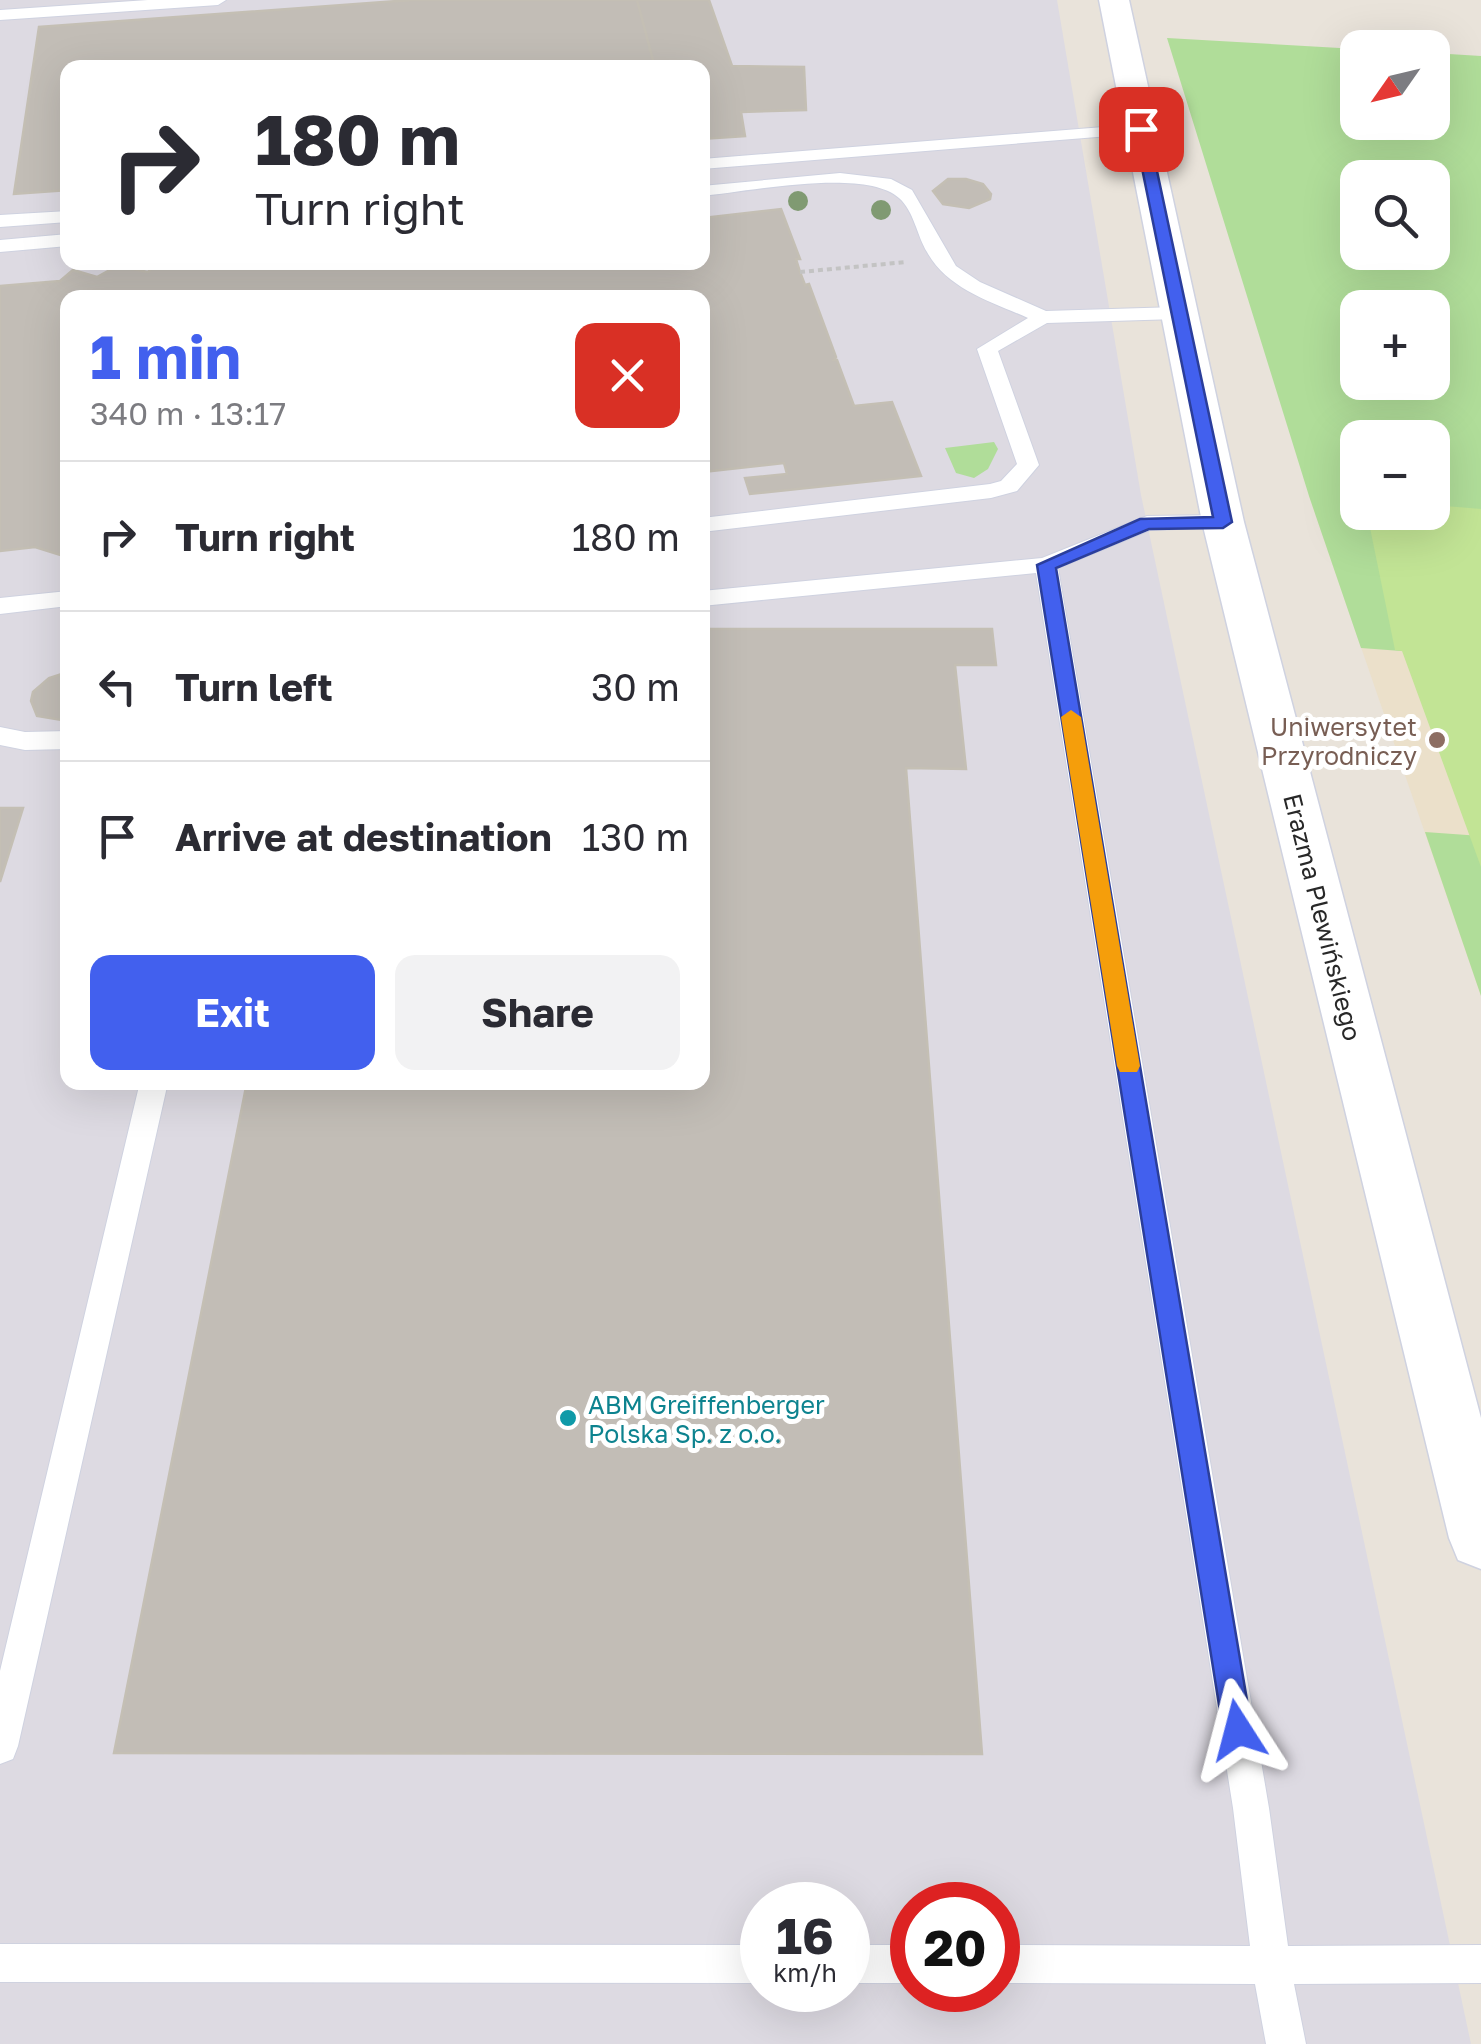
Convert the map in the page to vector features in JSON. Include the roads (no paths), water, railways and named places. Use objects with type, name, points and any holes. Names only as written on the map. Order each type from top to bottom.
[{"type":"street","name":"Erazma Plewińskiego","points":[[1114,0],[1223,522],[1481,1538]]},
{"type":"lane","points":[[0,16],[218,0]]},
{"type":"lane","points":[[710,163],[1141,129]]},
{"type":"lane","points":[[710,190],[825,180],[874,180],[906,193],[944,266],[1042,316],[1177,313]]},
{"type":"lane","points":[[0,221],[60,217]]},
{"type":"lane","points":[[0,246],[60,241]]},
{"type":"lane","points":[[710,524],[949,497],[1009,486],[1028,465],[987,350],[1042,316]]},
{"type":"lane","points":[[710,598],[1046,565],[1147,523],[1223,522]]},
{"type":"lane","points":[[1046,565],[1286,2044]]},
{"type":"lane","points":[[0,606],[60,599]]},
{"type":"lane","points":[[0,736],[25,741],[60,740]]},
{"type":"lane","points":[[0,1746],[152,1090]]},
{"type":"lane","points":[[0,1963],[740,1964]]},
{"type":"lane","points":[[1020,1964],[1481,1964]]},
{"type":"place","name":"Uniwersytet Przyrodniczy","points":[[1437,740]]},
{"type":"place","name":"ABM Greiffenberger Polska Sp. z o.o.","points":[[568,1418]]}]
